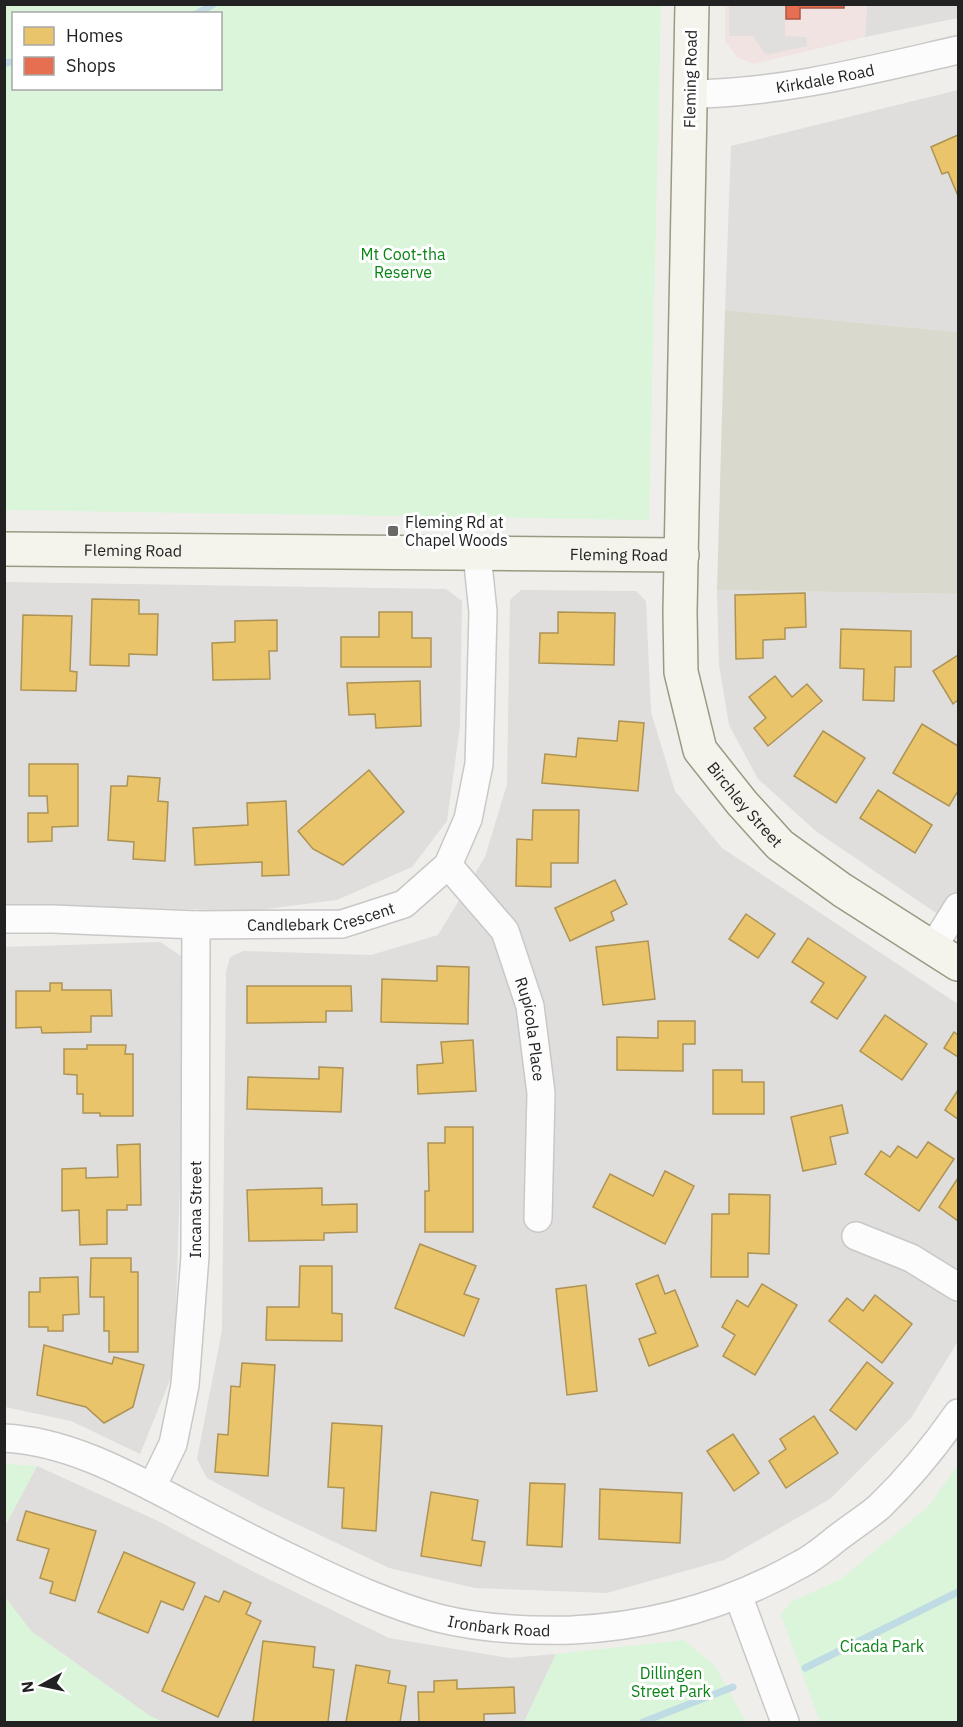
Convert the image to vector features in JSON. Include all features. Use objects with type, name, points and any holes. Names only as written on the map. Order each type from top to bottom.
[{"type":"street","name":"Fleming Road","points":[[4,549],[682,555],[692,4]]},
{"type":"street","name":"Kirkdale Road","points":[[690,94],[732,94],[777,89],[958,50]]},
{"type":"street","name":"Candlebark Crescent","points":[[4,919],[196,925],[342,924],[404,904],[448,865],[468,819],[479,764],[483,612],[477,554]]},
{"type":"street","name":"Birchley Street","points":[[682,555],[681,672],[700,750],[742,803],[780,845],[842,890],[946,956]]},
{"type":"street","name":"Rupicola Place","points":[[448,865],[505,931],[531,1006],[541,1093],[538,1218]]},
{"type":"street","points":[[946,956],[958,907]]},
{"type":"street","name":"Incana Street","points":[[152,1487],[172,1444],[186,1373],[195,1256],[196,925]]},
{"type":"street","points":[[856,1236],[911,1258],[958,1287]]},
{"type":"street","name":"Ironbark Road","points":[[4,1438],[55,1446],[93,1460],[152,1487],[301,1563],[387,1602],[441,1619],[498,1628],[549,1630],[604,1628],[653,1621],[701,1609],[738,1595],[803,1563],[878,1508],[929,1454],[958,1413]]},
{"type":"street","points":[[738,1595],[785,1722]]},
{"type":"shaded area","points":[[725,5],[867,5],[865,37],[754,64],[737,57],[725,41]]},
{"type":"shaded area","points":[[729,5],[785,5],[785,36],[806,37],[807,46],[766,55],[753,36],[729,36]]},
{"type":"shaded area","points":[[867,5],[958,5],[958,18],[865,37]]},
{"type":"shaded area","points":[[958,90],[958,332],[725,310],[731,146]]},
{"type":"shaded area","points":[[725,310],[958,332],[958,594],[717,590]]},
{"type":"shaded area","points":[[5,582],[446,589],[462,601],[460,726],[447,821],[412,867],[337,900],[250,911],[5,904]]},
{"type":"shaded area","points":[[521,590],[636,591],[646,601],[651,712],[675,791],[722,848],[958,1004],[958,1341],[911,1418],[830,1499],[724,1560],[607,1593],[475,1588],[389,1568],[263,1508],[207,1478],[197,1459],[222,1330],[226,972],[230,957],[243,951],[371,955],[438,935],[485,857],[507,784],[510,600]]},
{"type":"shaded area","points":[[717,590],[958,594],[958,928],[817,832],[758,779],[729,725],[719,665]]},
{"type":"shaded area","points":[[160,942],[187,960],[174,1370],[140,1454],[71,1421],[5,1407],[4,947]]},
{"type":"shaded area","points":[[37,1466],[156,1520],[254,1572],[389,1638],[509,1658],[556,1654],[524,1722],[163,1722],[150,1716],[31,1631],[5,1597],[5,1526]]},
{"type":"green space","name":"Mt Coot-tha Reserve","points":[[5,4],[661,5],[649,520],[5,510]]},
{"type":"green space","points":[[4,1464],[37,1466],[5,1526]]},
{"type":"green space","name":"Cicada Park","points":[[958,1464],[958,1722],[820,1722],[781,1615],[791,1602],[841,1579],[929,1506]]},
{"type":"green space","points":[[5,1597],[31,1631],[150,1716],[163,1722],[5,1722]]},
{"type":"green space","name":"Dillingen Street Park","points":[[684,1640],[714,1665],[746,1722],[524,1722],[556,1654]]},
{"type":"building: Homes","points":[[958,135],[958,196],[948,172],[942,174],[931,147]]},
{"type":"building: Homes","points":[[805,593],[806,627],[785,628],[785,639],[763,640],[763,658],[736,659],[735,595]]},
{"type":"building: Homes","points":[[92,599],[139,600],[139,614],[158,614],[157,655],[129,654],[129,666],[90,665]]},
{"type":"building: Homes","points":[[379,612],[412,612],[412,638],[431,638],[431,667],[341,667],[341,637],[379,637]]},
{"type":"building: Homes","points":[[558,612],[615,613],[614,665],[539,663],[540,633],[558,633]]},
{"type":"building: Homes","points":[[23,615],[72,616],[70,671],[77,672],[76,691],[21,690]]},
{"type":"building: Homes","points":[[277,620],[277,651],[269,651],[270,679],[213,680],[212,643],[235,642],[235,621]]},
{"type":"building: Homes","points":[[841,629],[911,631],[911,667],[895,667],[894,701],[863,700],[864,669],[840,668]]},
{"type":"building: Homes","points":[[958,655],[958,700],[953,704],[933,671]]},
{"type":"building: Homes","points":[[775,676],[792,697],[807,684],[822,701],[768,746],[754,728],[766,718],[749,697]]},
{"type":"building: Homes","points":[[420,681],[421,726],[376,728],[375,714],[349,715],[347,683]]},
{"type":"building: Homes","points":[[619,721],[644,723],[638,791],[542,783],[545,754],[576,757],[578,738],[617,741]]},
{"type":"building: Homes","points":[[922,724],[958,746],[958,791],[949,806],[893,773]]},
{"type":"building: Homes","points":[[823,731],[865,758],[836,803],[794,776]]},
{"type":"building: Homes","points":[[29,764],[78,764],[78,826],[52,827],[52,841],[28,842],[28,813],[48,813],[47,796],[29,796]]},
{"type":"building: Homes","points":[[369,770],[404,812],[343,865],[313,849],[298,831]]},
{"type":"building: Homes","points":[[128,776],[160,778],[158,801],[168,802],[165,861],[133,859],[134,842],[108,840],[111,786],[127,786]]},
{"type":"building: Homes","points":[[878,790],[932,825],[915,853],[860,818]]},
{"type":"building: Homes","points":[[286,801],[289,875],[262,876],[262,862],[195,865],[193,828],[248,825],[247,803]]},
{"type":"building: Homes","points":[[533,810],[579,810],[578,863],[551,863],[551,887],[516,886],[517,839],[532,840]]},
{"type":"building: Homes","points":[[615,880],[627,904],[611,912],[614,920],[570,941],[555,908]]},
{"type":"building: Homes","points":[[746,914],[775,934],[758,958],[729,939]]},
{"type":"building: Homes","points":[[808,938],[866,977],[837,1019],[811,1002],[824,983],[792,962]]},
{"type":"building: Homes","points":[[648,941],[655,999],[603,1005],[596,947]]},
{"type":"building: Homes","points":[[437,966],[469,967],[468,1024],[381,1022],[382,979],[437,981]]},
{"type":"building: Homes","points":[[50,983],[62,983],[62,990],[111,990],[112,1016],[91,1016],[91,1032],[42,1033],[41,1027],[16,1028],[16,991],[50,991]]},
{"type":"building: Homes","points":[[247,986],[351,986],[352,1011],[326,1011],[326,1022],[247,1023]]},
{"type":"building: Homes","points":[[885,1015],[927,1044],[902,1080],[860,1051]]},
{"type":"building: Homes","points":[[658,1021],[695,1021],[695,1044],[683,1044],[683,1071],[617,1070],[617,1037],[658,1038]]},
{"type":"building: Homes","points":[[954,1032],[958,1035],[958,1057],[944,1048]]},
{"type":"building: Homes","points":[[473,1040],[476,1091],[418,1094],[417,1065],[443,1063],[441,1042]]},
{"type":"building: Homes","points":[[87,1045],[126,1045],[125,1054],[133,1054],[133,1116],[100,1116],[100,1113],[83,1113],[83,1094],[77,1094],[77,1075],[64,1074],[64,1049],[87,1049]]},
{"type":"building: Homes","points":[[319,1067],[343,1068],[341,1112],[247,1109],[248,1077],[319,1079]]},
{"type":"building: Homes","points":[[713,1070],[742,1070],[742,1082],[764,1082],[764,1114],[713,1114]]},
{"type":"building: Homes","points":[[958,1090],[958,1119],[945,1110]]},
{"type":"building: Homes","points":[[842,1105],[848,1133],[830,1137],[836,1164],[803,1171],[791,1117]]},
{"type":"building: Homes","points":[[445,1127],[473,1127],[473,1232],[425,1232],[425,1191],[429,1191],[428,1143],[445,1143]]},
{"type":"building: Homes","points":[[928,1142],[954,1159],[919,1211],[865,1174],[881,1151],[890,1157],[898,1146],[917,1158]]},
{"type":"building: Homes","points":[[140,1144],[141,1205],[127,1205],[127,1210],[107,1210],[107,1244],[80,1245],[79,1210],[62,1211],[62,1169],[86,1168],[86,1178],[118,1177],[117,1145]]},
{"type":"building: Homes","points":[[665,1171],[694,1186],[665,1244],[593,1207],[610,1174],[653,1196]]},
{"type":"building: Homes","points":[[958,1178],[958,1221],[939,1207]]},
{"type":"building: Homes","points":[[322,1188],[322,1205],[357,1204],[357,1232],[324,1233],[324,1240],[249,1241],[247,1190]]},
{"type":"building: Homes","points":[[729,1194],[770,1195],[769,1254],[748,1253],[748,1277],[711,1277],[712,1214],[729,1214]]},
{"type":"building: Homes","points":[[420,1244],[476,1266],[464,1294],[479,1299],[464,1336],[395,1308]]},
{"type":"building: Homes","points":[[91,1258],[131,1258],[131,1272],[138,1272],[138,1352],[109,1352],[109,1331],[104,1331],[104,1297],[90,1297]]},
{"type":"building: Homes","points":[[300,1266],[332,1266],[332,1313],[342,1314],[342,1341],[266,1340],[267,1307],[299,1307]]},
{"type":"building: Homes","points":[[658,1275],[665,1294],[675,1290],[698,1346],[649,1366],[639,1339],[656,1333],[636,1284]]},
{"type":"building: Homes","points":[[78,1277],[79,1314],[63,1315],[63,1331],[48,1331],[48,1327],[29,1327],[29,1292],[40,1292],[40,1278]]},
{"type":"building: Homes","points":[[762,1284],[797,1305],[755,1375],[723,1356],[735,1335],[722,1327],[737,1300],[748,1307]]},
{"type":"building: Homes","points":[[586,1285],[597,1391],[567,1395],[556,1289]]},
{"type":"building: Homes","points":[[875,1295],[912,1324],[882,1363],[829,1321],[847,1298],[863,1311]]},
{"type":"building: Homes","points":[[44,1345],[112,1364],[114,1357],[144,1365],[133,1407],[104,1423],[86,1407],[37,1395]]},
{"type":"building: Homes","points":[[867,1362],[893,1383],[856,1430],[830,1410]]},
{"type":"building: Homes","points":[[242,1363],[275,1365],[268,1476],[215,1472],[218,1434],[228,1435],[231,1386],[240,1387]]},
{"type":"building: Homes","points":[[814,1416],[838,1453],[786,1488],[769,1461],[786,1449],[780,1439]]},
{"type":"building: Homes","points":[[332,1423],[382,1426],[376,1531],[342,1528],[344,1488],[328,1487]]},
{"type":"building: Homes","points":[[733,1434],[759,1473],[734,1491],[707,1451]]},
{"type":"building: Homes","points":[[530,1483],[565,1484],[562,1547],[527,1545]]},
{"type":"building: Homes","points":[[600,1489],[682,1493],[680,1543],[599,1539]]},
{"type":"building: Homes","points":[[431,1492],[478,1500],[472,1540],[485,1542],[481,1566],[421,1556]]},
{"type":"building: Homes","points":[[26,1511],[96,1531],[75,1601],[50,1593],[53,1582],[40,1578],[49,1549],[17,1540]]},
{"type":"building: Homes","points":[[124,1552],[195,1583],[183,1610],[161,1601],[148,1633],[98,1612]]},
{"type":"building: Homes","points":[[224,1591],[251,1603],[246,1614],[261,1621],[218,1717],[162,1691],[205,1596],[219,1602]]},
{"type":"building: Homes","points":[[263,1641],[315,1647],[313,1667],[334,1670],[328,1722],[253,1722]]},
{"type":"building: Homes","points":[[356,1665],[390,1671],[388,1683],[406,1686],[400,1722],[346,1722]]},
{"type":"building: Homes","points":[[457,1680],[457,1689],[514,1687],[515,1713],[484,1714],[484,1722],[419,1722],[418,1692],[434,1692],[434,1681]]},
{"type":"building: Shops","points":[[786,4],[844,4],[844,8],[800,8],[800,19],[786,19]]},
{"type":"waterway","points":[[200,12],[214,4]]},
{"type":"waterway","points":[[4,63],[12,62]]},
{"type":"waterway","points":[[805,1668],[958,1592]]},
{"type":"waterway","points":[[643,1722],[733,1687]]},
{"type":"place","name":"Fleming Rd at Chapel Woods","points":[[393,531]]}]
